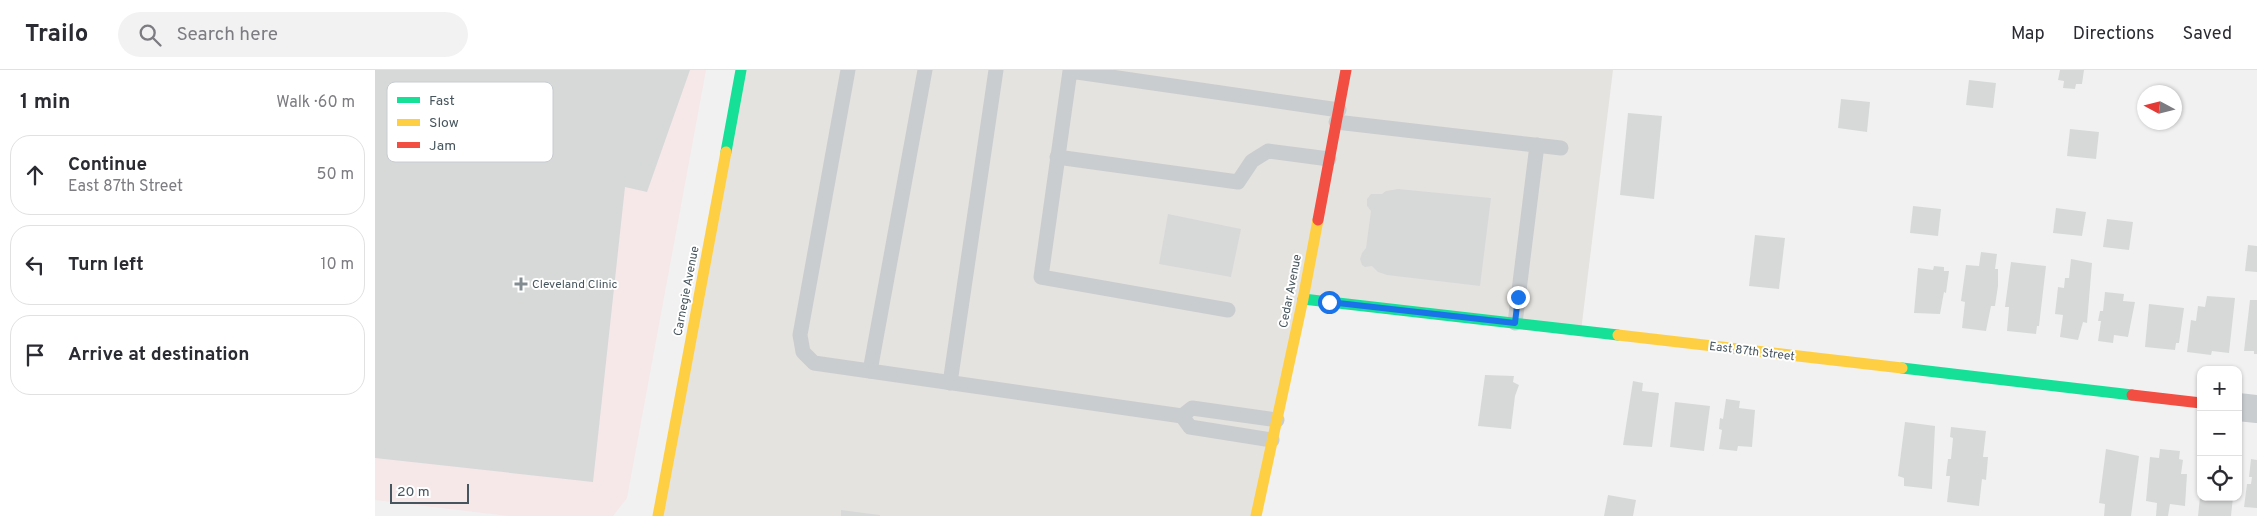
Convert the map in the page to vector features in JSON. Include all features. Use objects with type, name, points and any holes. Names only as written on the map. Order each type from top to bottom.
[{"type":"street","name":"Carnegie Avenue","points":[[658,516],[741,70]]},
{"type":"street","name":"Cedar Avenue","points":[[1256,516],[1303,299],[1346,70]]},
{"type":"street","name":"East 87th Street","points":[[1303,299],[2197,403]]},
{"type":"street","points":[[2242,407],[2257,409]]},
{"type":"lane","points":[[848,70],[800,335],[803,352],[814,363],[1182,416],[1190,427],[1272,440]]},
{"type":"lane","points":[[870,371],[925,70]]},
{"type":"lane","points":[[950,383],[996,70]]},
{"type":"lane","points":[[1228,310],[1041,277],[1070,71],[1337,116],[1561,148]]},
{"type":"lane","points":[[1515,323],[1537,145]]},
{"type":"lane","points":[[1057,157],[1238,182],[1252,162],[1267,151],[1329,159]]},
{"type":"lane","points":[[1182,416],[1192,408],[1277,420]]},
{"type":"shaded area","name":"Cleveland Clinic","points":[[375,70],[706,70],[627,498],[613,516],[508,516],[375,500]]},
{"type":"shaded area","points":[[741,70],[1613,70],[1581,331],[1304,299],[1256,516],[658,516]]},
{"type":"building","name":"Cleveland Clinic","points":[[375,70],[690,70],[647,192],[625,187],[593,482],[375,458]]},
{"type":"building","points":[[2060,70],[2084,70],[2082,84],[2076,84],[2075,89],[2063,88],[2064,81],[2058,80]]},
{"type":"building","points":[[1969,80],[1996,83],[1993,108],[1966,105]]},
{"type":"building","points":[[1841,99],[1870,102],[1867,132],[1838,128]]},
{"type":"building","points":[[1628,113],[1662,116],[1654,199],[1620,195]]},
{"type":"building","points":[[2070,129],[2099,132],[2096,159],[2067,156]]},
{"type":"building","points":[[1398,189],[1491,198],[1480,286],[1387,275],[1378,272],[1372,266],[1365,267],[1362,265],[1360,259],[1366,248],[1371,211],[1367,206],[1367,199],[1371,194],[1382,194],[1386,191]]},
{"type":"building","points":[[1913,206],[1941,209],[1938,236],[1910,233]]},
{"type":"building","points":[[2056,208],[2086,212],[2082,236],[2053,233]]},
{"type":"building","points":[[1168,214],[1241,229],[1231,277],[1159,264]]},
{"type":"building","points":[[2107,219],[2133,222],[2129,250],[2103,247]]},
{"type":"building","points":[[1755,235],[1785,238],[1779,289],[1749,286]]},
{"type":"building","points":[[2248,245],[2257,246],[2257,272],[2245,271]]},
{"type":"building","points":[[1981,252],[1997,254],[1995,269],[1998,269],[1995,306],[1991,306],[1986,331],[1962,328],[1965,302],[1961,301],[1966,265],[1979,266]]},
{"type":"building","points":[[2071,259],[2092,263],[2087,323],[2083,322],[2078,340],[2060,337],[2063,315],[2055,314],[2058,287],[2064,288],[2065,278],[2069,278]]},
{"type":"building","points":[[2011,262],[2046,266],[2039,326],[2037,326],[2036,334],[2007,331],[2009,307],[2005,307]]},
{"type":"building","points":[[1934,266],[1944,267],[1944,271],[1949,271],[1946,293],[1944,292],[1940,314],[1914,313],[1918,268],[1933,270]]},
{"type":"building","points":[[2105,292],[2124,294],[2123,301],[2135,302],[2128,337],[2114,335],[2113,343],[2098,341],[2101,321],[2098,321],[2100,311],[2103,311]]},
{"type":"building","points":[[2207,296],[2235,298],[2229,353],[2212,351],[2211,355],[2187,352],[2191,320],[2196,321],[2198,306],[2205,307]]},
{"type":"building","points":[[2250,300],[2257,300],[2257,354],[2254,354],[2254,351],[2244,351]]},
{"type":"building","points":[[2149,304],[2184,308],[2179,343],[2176,343],[2175,350],[2145,347]]},
{"type":"building","points":[[1485,375],[1514,376],[1513,382],[1519,385],[1515,396],[1511,429],[1478,426]]},
{"type":"building","points":[[1633,381],[1643,383],[1642,391],[1659,393],[1652,447],[1623,445]]},
{"type":"building","points":[[1726,399],[1740,401],[1739,408],[1755,410],[1752,447],[1738,446],[1737,451],[1719,449],[1722,430],[1719,429],[1720,418],[1723,419]]},
{"type":"building","points":[[1675,402],[1710,406],[1704,451],[1670,447]]},
{"type":"building","points":[[1905,422],[1935,426],[1932,489],[1904,486],[1904,478],[1898,476]]},
{"type":"building","points":[[1951,427],[1986,431],[1983,457],[1988,457],[1986,480],[1982,479],[1979,506],[1947,502],[1950,476],[1946,476],[1948,459],[1951,459],[1953,438],[1950,437]]},
{"type":"building","points":[[2106,449],[2139,456],[2131,516],[2104,516],[2105,504],[2099,503]]},
{"type":"building","points":[[2160,449],[2180,451],[2179,459],[2183,460],[2181,474],[2187,474],[2185,506],[2170,504],[2168,516],[2156,516],[2157,503],[2146,501],[2150,457],[2159,458]]},
{"type":"building","points":[[2251,459],[2257,460],[2257,508],[2244,507],[2247,484],[2251,484],[2252,477],[2249,477]]},
{"type":"building","points":[[1608,495],[1636,500],[1633,516],[1604,516]]},
{"type":"building","points":[[2200,501],[2233,501],[2231,516],[2198,516]]},
{"type":"building","points":[[841,510],[880,515],[880,516],[841,516]]},
{"type":"traffic: fast","points":[[726,152],[741,70]]},
{"type":"traffic: fast","points":[[1303,299],[1618,335]]},
{"type":"traffic: fast","points":[[1902,368],[2132,395]]},
{"type":"traffic: slow","points":[[658,516],[726,152]]},
{"type":"traffic: slow","points":[[1256,516],[1303,299],[1318,220]]},
{"type":"traffic: slow","points":[[1618,335],[1902,368]]},
{"type":"traffic: jam","points":[[1318,220],[1346,70]]},
{"type":"traffic: jam","points":[[2132,395],[2197,403]]},
{"type":"place","name":"Cleveland Clinic","points":[[521,284]]},
{"type":"route","points":[[1329,302],[1515,323],[1518,297]]}]
